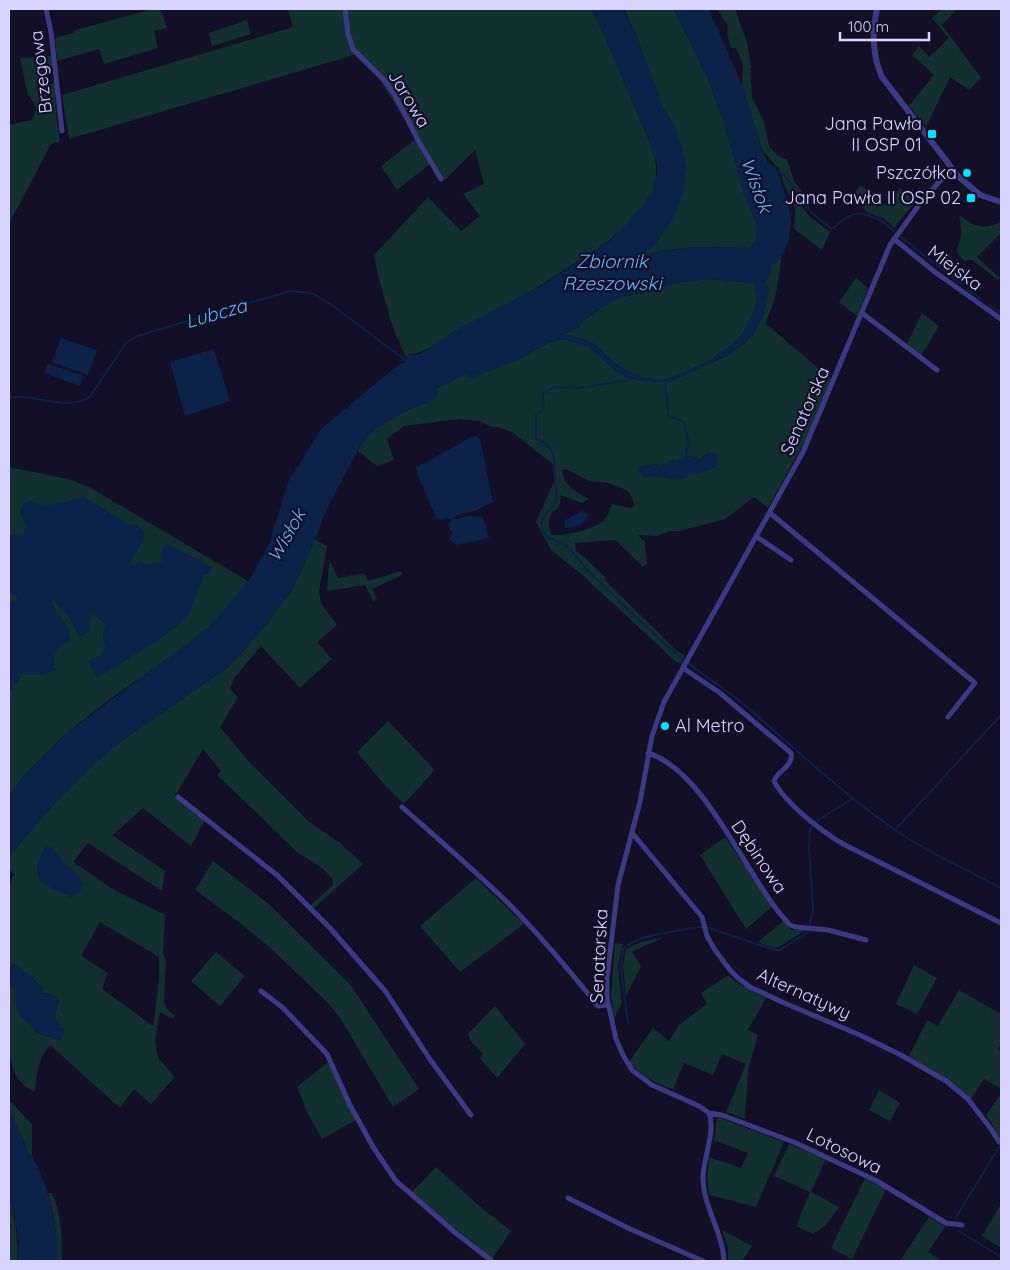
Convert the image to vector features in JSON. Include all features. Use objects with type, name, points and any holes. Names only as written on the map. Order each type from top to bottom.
[{"type":"street","name":"Brzegowa","points":[[46,9],[51,32],[62,131]]},
{"type":"street","name":"Jarowa","points":[[345,9],[348,34],[353,49],[384,80],[395,95],[418,140],[442,179]]},
{"type":"street","points":[[877,9],[873,36],[874,52],[882,77],[952,170],[967,186],[980,195],[1001,202]]},
{"type":"street","name":"Senatorska","points":[[709,1113],[699,1106],[652,1085],[632,1070],[619,1048],[608,1005],[607,978],[618,885],[633,834],[655,725],[664,702],[811,436],[881,264],[894,239],[921,203],[952,170]]},
{"type":"street","name":"Miejska","points":[[894,239],[935,272],[1001,319]]},
{"type":"street","points":[[862,313],[937,370]]},
{"type":"street","points":[[770,513],[975,683],[948,717]]},
{"type":"street","points":[[756,537],[791,560]]},
{"type":"street","points":[[683,668],[720,693],[791,753],[791,762],[777,774],[774,781],[786,797],[816,826],[843,844],[1001,923]]},
{"type":"street","name":"Dębinowa","points":[[648,754],[664,761],[691,784],[790,925],[828,930],[866,940]]},
{"type":"street","points":[[178,797],[278,876],[330,928],[386,992],[429,1058],[471,1115]]},
{"type":"street","points":[[402,806],[509,904],[565,964],[598,1006],[608,1005]]},
{"type":"street","name":"Alternatywy","points":[[633,834],[699,912],[715,950],[738,978],[750,987],[775,999],[862,1036],[901,1055],[946,1081],[968,1099],[999,1142]]},
{"type":"street","points":[[262,991],[282,1007],[327,1054],[350,1105],[373,1147],[396,1181],[457,1234],[492,1261]]},
{"type":"street","points":[[709,1113],[712,1125],[703,1169],[703,1188],[721,1241],[724,1261]]},
{"type":"street","name":"Lotosowa","points":[[709,1113],[722,1115],[796,1142],[868,1177],[910,1200],[946,1223],[962,1225]]},
{"type":"street","points":[[568,1198],[630,1229],[703,1261]]},
{"type":"green space","points":[[159,9],[162,12],[167,28],[154,31],[158,48],[104,64],[99,49],[57,61],[55,38],[74,33],[75,30]]},
{"type":"green space","points":[[591,9],[605,37],[653,150],[656,170],[652,191],[637,214],[617,234],[547,282],[459,329],[427,349],[405,355],[393,328],[374,255],[428,197],[461,231],[480,216],[463,194],[484,184],[475,150],[445,180],[406,114],[403,117],[380,80],[354,55],[69,139],[62,95],[293,27],[288,10]]},
{"type":"green space","points":[[624,9],[674,9],[709,81],[723,119],[757,226],[756,240],[750,248],[697,247],[666,250],[635,257],[675,126],[663,109],[641,47]]},
{"type":"green space","points":[[717,9],[735,9],[747,42],[751,67],[752,97],[764,121],[769,146],[776,154],[787,160],[795,183],[805,196],[798,202],[810,217],[830,232],[822,250],[794,229],[795,207],[779,169],[762,150],[742,85],[743,64],[736,48],[731,48],[727,34],[728,26]]},
{"type":"green space","points":[[942,9],[953,9],[955,11],[942,25],[981,78],[969,90],[950,77],[926,127],[909,106],[934,75],[912,55],[919,46],[929,57],[949,38],[932,18]]},
{"type":"green space","points":[[247,20],[251,34],[212,46],[209,33]]},
{"type":"green space","points":[[52,56],[52,71],[48,73],[49,84],[55,84],[56,114],[60,141],[51,144],[9,224],[9,125],[32,120],[36,110],[34,103],[28,95],[20,58]]},
{"type":"green space","points":[[416,139],[430,164],[397,190],[381,166]]},
{"type":"green space","points":[[861,185],[885,205],[900,188],[915,202],[894,228],[885,219],[866,212],[855,192]]},
{"type":"green space","points":[[959,215],[974,225],[979,226],[989,226],[1001,222],[1001,233],[977,257],[1000,278],[998,280],[972,260],[965,261],[958,254],[957,248],[961,237]]},
{"type":"green space","points":[[781,258],[776,291],[765,323],[831,379],[808,435],[768,508],[754,497],[725,519],[679,531],[670,531],[657,536],[638,535],[645,542],[647,564],[643,567],[615,540],[575,543],[576,551],[606,578],[605,580],[676,650],[685,656],[681,664],[675,661],[580,573],[551,550],[536,522],[554,482],[553,464],[512,432],[492,427],[479,421],[459,419],[404,426],[387,439],[394,460],[377,466],[358,451],[371,433],[390,419],[432,401],[437,388],[465,374],[515,361],[548,343],[564,339],[589,347],[614,369],[627,377],[648,382],[669,382],[724,357],[744,344],[762,318],[769,288],[765,284],[772,265]],"holes":[[[707,453],[715,467],[680,479],[651,476],[639,467],[655,464],[661,466],[671,460],[676,461],[689,456],[701,459]],[[566,469],[589,481],[608,483],[629,491],[635,506],[630,508],[612,504],[605,519],[595,526],[563,535],[551,534],[550,517],[560,504],[560,495],[582,503],[589,499],[568,485],[562,470]]]},
{"type":"green space","points":[[856,278],[868,288],[857,316],[839,302]]},
{"type":"green space","points":[[709,279],[755,283],[757,303],[747,327],[737,341],[711,360],[683,373],[664,380],[645,378],[630,373],[613,362],[597,346],[586,340],[568,335],[565,337],[566,333],[579,327],[583,321],[610,302],[622,297],[681,282]]},
{"type":"green space","points":[[922,313],[939,326],[921,356],[907,344]]},
{"type":"green space","points":[[9,467],[68,479],[89,487],[248,581],[223,612],[206,629],[106,702],[58,741],[27,773],[9,796]]},
{"type":"green space","points":[[315,540],[327,546],[319,591],[321,603],[337,625],[317,642],[332,659],[300,688],[261,646],[234,678],[230,689],[238,697],[220,727],[249,762],[309,822],[340,843],[363,864],[314,908],[311,905],[333,885],[333,879],[322,868],[297,852],[217,775],[221,771],[203,749],[175,796],[205,820],[191,846],[143,808],[112,835],[165,871],[162,891],[88,843],[73,862],[116,891],[165,915],[163,953],[166,962],[164,1002],[167,1009],[175,1016],[173,1019],[160,1012],[155,1041],[159,1059],[175,1077],[151,1104],[134,1089],[120,1108],[50,1045],[38,1067],[35,1092],[19,1080],[10,1058],[8,1032],[9,984],[15,990],[23,1019],[32,1025],[36,1032],[55,1039],[64,1030],[54,1017],[59,1001],[51,995],[41,993],[43,988],[16,964],[9,966],[9,884],[14,874],[9,870],[9,857],[53,805],[96,762],[124,739],[228,667],[267,624],[293,588]],"holes":[[[100,922],[159,957],[159,980],[153,1026],[102,989],[108,973],[81,956]]]},
{"type":"green space","points":[[329,563],[331,563],[338,578],[364,573],[368,581],[401,571],[402,575],[372,589],[377,599],[373,601],[365,585],[327,591]]},
{"type":"green space","points":[[388,721],[435,770],[404,804],[382,782],[357,752]]},
{"type":"green space","points":[[725,837],[773,906],[746,929],[700,855]]},
{"type":"green space","points":[[213,861],[269,904],[350,984],[419,1089],[393,1107],[342,1021],[328,1003],[268,946],[195,890]]},
{"type":"green space","points":[[476,878],[524,924],[460,972],[420,926]]},
{"type":"green space","points":[[783,921],[792,930],[806,930],[774,948],[758,942]]},
{"type":"green space","points":[[664,937],[632,952],[641,966],[626,996],[623,966],[626,949],[641,942]]},
{"type":"green space","points":[[615,943],[623,944],[618,967],[622,1003],[614,1019],[611,996]]},
{"type":"green space","points":[[216,952],[245,976],[220,1006],[191,981]]},
{"type":"green space","points":[[914,965],[937,978],[917,1014],[896,1004]]},
{"type":"green space","points":[[728,975],[736,982],[766,998],[748,1030],[758,1035],[748,1070],[745,1119],[726,1112],[746,1064],[722,1054],[713,1075],[684,1063],[673,1089],[639,1072],[629,1062],[653,1028],[669,1041],[680,1024],[707,1004],[701,993]]},
{"type":"green space","points":[[959,990],[1001,1014],[1001,1045],[998,1049],[1001,1052],[1001,1089],[984,1079],[971,1099],[956,1086],[909,1056],[927,1020],[938,1026]]},
{"type":"green space","points":[[495,1006],[525,1044],[497,1078],[480,1058],[483,1054],[471,1041],[468,1034]]},
{"type":"green space","points":[[328,1062],[356,1120],[322,1139],[307,1112],[297,1087]]},
{"type":"green space","points":[[879,1090],[900,1103],[890,1121],[869,1110]]},
{"type":"green space","points":[[1001,1094],[1001,1139],[1000,1141],[986,1115]]},
{"type":"green space","points":[[9,1100],[32,1124],[32,1156],[9,1109]]},
{"type":"green space","points":[[718,1117],[784,1142],[756,1207],[709,1195],[707,1179],[709,1157],[741,1168],[748,1153],[714,1140]]},
{"type":"green space","points":[[789,1144],[826,1159],[811,1192],[839,1207],[826,1225],[813,1234],[796,1226],[810,1192],[774,1176]]},
{"type":"green space","points":[[436,1167],[477,1204],[511,1231],[492,1259],[412,1192]]},
{"type":"green space","points":[[865,1178],[886,1189],[852,1259],[831,1248]]},
{"type":"green space","points":[[48,1193],[52,1193],[60,1218],[62,1261],[57,1261],[55,1227]]},
{"type":"green space","points":[[9,1196],[16,1228],[17,1261],[9,1261]]},
{"type":"green space","points":[[1001,1204],[1001,1248],[982,1236]]},
{"type":"green space","points":[[929,1217],[945,1227],[928,1252],[942,1261],[900,1261]]},
{"type":"green space","points":[[722,1230],[752,1246],[742,1261],[728,1261],[728,1248]]},
{"type":"water","points":[[591,9],[623,9],[641,47],[663,109],[675,126],[687,167],[683,195],[672,221],[655,245],[637,257],[666,250],[697,247],[750,248],[756,240],[757,226],[743,192],[723,119],[709,81],[674,9],[709,9],[742,85],[762,150],[768,163],[776,168],[788,202],[791,221],[788,243],[781,258],[772,265],[765,284],[769,288],[766,303],[754,333],[743,344],[724,357],[669,382],[648,382],[627,377],[614,369],[589,347],[564,339],[548,343],[515,361],[470,378],[465,374],[437,388],[438,395],[432,401],[409,409],[381,426],[370,434],[360,446],[325,513],[293,588],[267,624],[228,667],[124,739],[96,762],[53,805],[9,857],[9,796],[24,775],[69,731],[205,630],[223,612],[251,577],[269,544],[289,480],[322,428],[397,366],[407,361],[405,355],[419,354],[458,329],[543,285],[613,238],[644,205],[657,175],[657,164],[653,150],[605,37]],"holes":[[[709,279],[755,283],[757,303],[747,327],[737,341],[711,360],[664,380],[645,378],[630,373],[613,362],[597,346],[586,340],[568,335],[565,337],[566,333],[579,327],[583,321],[610,302],[622,297],[681,282]]]},
{"type":"water","points":[[61,338],[97,350],[88,375],[52,362]]},
{"type":"water","points":[[214,349],[230,401],[185,416],[170,362]]},
{"type":"water","points":[[48,364],[84,376],[80,386],[44,373]]},
{"type":"water","points":[[477,436],[480,439],[493,502],[475,511],[456,515],[455,518],[483,517],[489,538],[456,545],[450,540],[452,532],[448,525],[452,520],[447,518],[440,520],[436,517],[416,468],[469,438]]},
{"type":"water","points":[[707,453],[715,453],[717,455],[718,464],[705,472],[690,474],[679,479],[645,478],[638,470],[639,467],[656,464],[661,466],[671,460],[676,461],[689,456],[701,459]]},
{"type":"water","points":[[84,497],[128,524],[136,525],[144,531],[144,540],[129,564],[134,565],[139,561],[147,565],[162,561],[161,553],[165,544],[201,560],[213,568],[203,576],[190,613],[181,622],[157,641],[97,678],[88,661],[100,655],[105,648],[103,636],[105,625],[91,614],[89,631],[83,636],[79,636],[68,615],[53,601],[52,604],[68,628],[71,640],[58,648],[54,655],[53,660],[56,670],[37,674],[18,673],[20,679],[9,692],[9,602],[15,601],[18,598],[15,595],[9,594],[9,535],[23,534],[26,526],[20,514],[24,503],[29,500],[50,505]]},
{"type":"water","points":[[582,511],[588,514],[584,522],[578,526],[565,528],[564,521]]},
{"type":"water","points":[[50,846],[63,862],[77,874],[83,883],[79,893],[71,897],[53,889],[41,880],[37,867],[39,858],[45,847]]},
{"type":"water","points":[[16,964],[43,988],[41,993],[55,996],[59,1001],[54,1017],[63,1030],[61,1040],[36,1032],[18,1012],[15,990],[9,984],[9,966]]},
{"type":"water","points":[[9,1109],[30,1155],[37,1165],[48,1194],[55,1227],[57,1261],[17,1261],[19,1243],[9,1196]]},
{"type":"waterway","points":[[777,171],[784,175],[813,214],[832,229],[849,216],[860,214],[876,218],[894,231]]},
{"type":"waterway","points":[[901,237],[962,285]]},
{"type":"waterway","points":[[967,289],[981,299]]},
{"type":"waterway","name":"Lubcza","points":[[9,398],[27,397],[66,403],[86,399],[92,394],[126,343],[137,336],[290,291],[312,293],[333,306],[408,362]]},
{"type":"waterway","points":[[989,305],[1001,313]]},
{"type":"waterway","points":[[632,378],[630,380],[579,388],[554,387],[543,393],[543,410],[536,415],[536,439],[548,446],[554,456],[557,494],[554,505],[543,518],[542,526],[545,534],[569,549],[589,572],[665,644],[741,702],[855,800],[908,838],[1001,888]]},
{"type":"waterway","points":[[665,382],[668,415],[684,422],[689,444],[686,457]]},
{"type":"waterway","points":[[895,830],[1001,715]]},
{"type":"waterway","points":[[628,1023],[621,970],[623,950],[637,940],[658,934],[700,927],[709,928],[780,950],[808,932],[813,910],[809,847],[810,829],[815,822],[852,799]]},
{"type":"waterway","points":[[956,1217],[1001,1144]]},
{"type":"waterway","points":[[935,1220],[947,1226]]},
{"type":"waterway","points":[[959,1231],[1001,1257]]},
{"type":"place","name":"Jana Pawła II OSP 01","points":[[932,134]]},
{"type":"place","name":"Pszczółka","points":[[967,173]]},
{"type":"place","name":"Jana Pawła II OSP 02","points":[[971,198]]},
{"type":"place","name":"Al Metro","points":[[665,726]]},
{"type":"water label","name":"Wisłok","points":[[757,185]]},
{"type":"water label","name":"Zbiornik Rzeszowski","points":[[612,272]]},
{"type":"water label","name":"Wisłok","points":[[286,535]]}]
